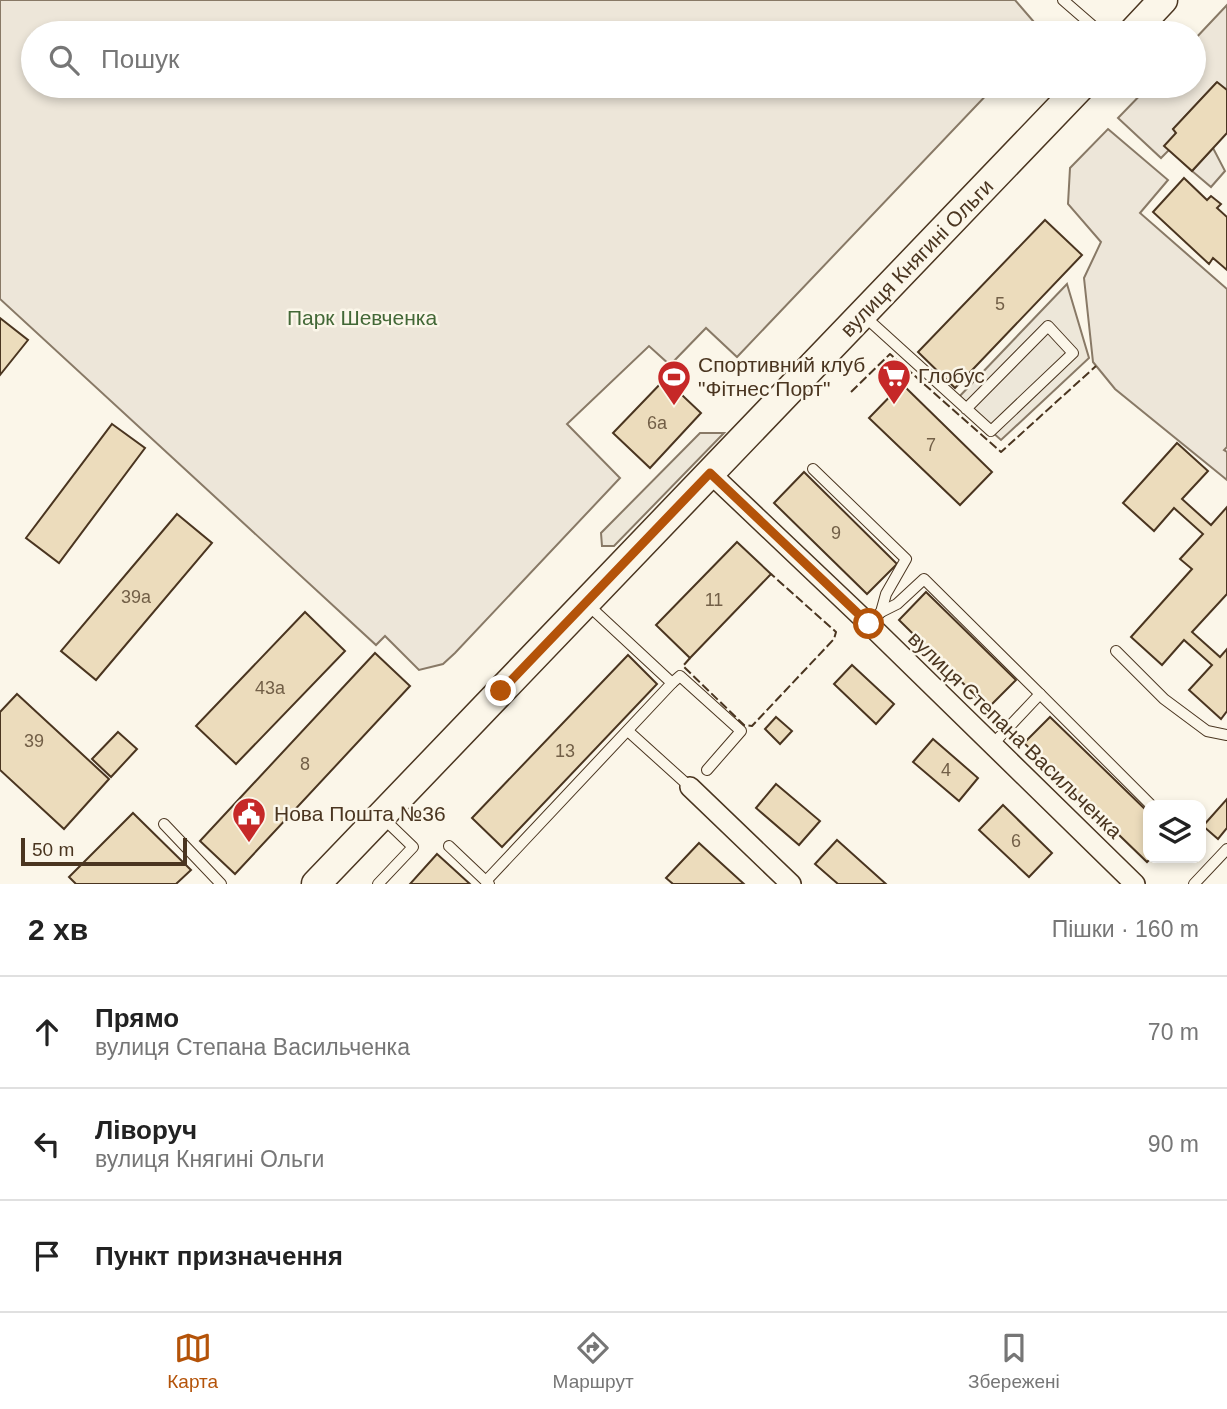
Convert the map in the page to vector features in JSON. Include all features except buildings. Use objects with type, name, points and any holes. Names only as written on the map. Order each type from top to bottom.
[{"type":"street","points":[[1143,21],[1163,0]]},
{"type":"street","name":"вулиця Княгині Ольги","points":[[316,884],[1069,98]]},
{"type":"street","name":"вулиця Степана Васильченка","points":[[710,473],[875,618],[992,745],[1135,884]]},
{"type":"street","points":[[690,788],[791,884]]},
{"type":"lane","points":[[1063,0],[1087,21]]},
{"type":"lane","points":[[862,314],[966,409],[991,431],[1073,353],[1048,326],[966,409]]},
{"type":"lane","points":[[813,469],[906,559],[875,618]]},
{"type":"lane","points":[[875,618],[897,604],[924,579],[1146,800]]},
{"type":"lane","points":[[586,603],[672,683]]},
{"type":"lane","points":[[1116,651],[1164,699],[1207,731],[1227,735]]},
{"type":"lane","points":[[449,846],[487,882],[680,676],[741,732],[707,769]]},
{"type":"lane","points":[[992,745],[1040,694]]},
{"type":"lane","points":[[628,731],[690,788]]},
{"type":"lane","points":[[378,884],[413,847],[381,816]]},
{"type":"lane","points":[[164,824],[221,884]]},
{"type":"lane","points":[[1194,884],[1227,849]]},
{"type":"green space","name":"Парк Шевченка","points":[[0,0],[1015,0],[1033,21],[21,21],[21,98],[984,98],[737,357],[706,328],[670,365],[649,346],[567,424],[620,478],[443,664],[419,670],[385,636],[376,645],[0,299]]},
{"type":"green space","points":[[1227,5],[1227,90],[1216,83],[1206,94],[1206,27]]},
{"type":"green space","points":[[1137,98],[1202,98],[1173,129],[1176,133],[1169,150],[1161,158],[1118,118]]},
{"type":"green space","points":[[1108,129],[1168,180],[1140,213],[1227,289],[1227,447],[1224,450],[1227,452],[1227,480],[1115,389],[1093,362],[1084,278],[1101,242],[1068,204],[1070,168]]},
{"type":"green space","points":[[1213,148],[1225,171],[1211,187],[1192,171]]},
{"type":"shaded area","points":[[1067,284],[1089,358],[1001,440],[956,400]]},
{"type":"shaded area","points":[[700,433],[724,433],[614,546],[602,546],[601,533]]},
{"type":"fence","points":[[851,392],[890,354],[1001,452],[1096,366]]},
{"type":"fence","points":[[690,658],[683,666],[744,725],[752,726],[834,639],[836,632],[771,574]]},
{"type":"place","name":"Глобус","points":[[894,406]]},
{"type":"place","name":"Спортивний клуб \"Фітнес Порт\"","points":[[674,407]]},
{"type":"place","name":"Нова Пошта №36","points":[[249,844]]},
{"type":"route","points":[[501,691],[710,473],[869,624]]}]
